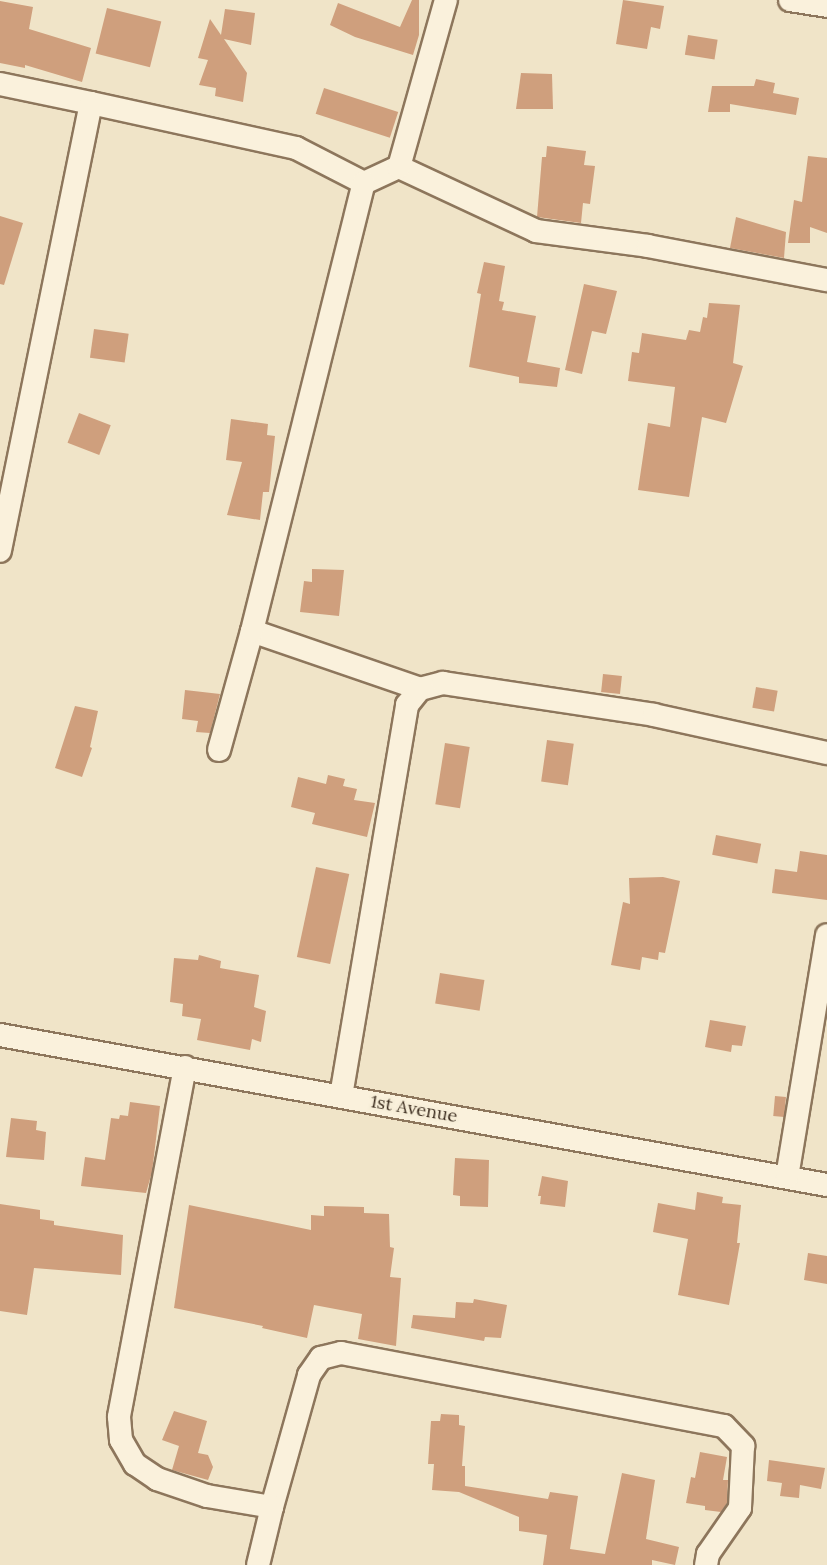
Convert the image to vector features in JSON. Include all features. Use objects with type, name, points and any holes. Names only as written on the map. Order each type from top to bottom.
[{"type":"street","points":[[399,167],[446,0]]},
{"type":"street","points":[[790,0],[827,6]]},
{"type":"street","points":[[0,84],[296,148],[364,183]]},
{"type":"street","points":[[0,551],[2,526],[91,103]]},
{"type":"street","points":[[364,183],[399,167],[536,231],[648,246],[827,280]]},
{"type":"street","points":[[219,750],[252,631],[364,183]]},
{"type":"street","points":[[252,631],[420,689],[443,683],[654,715],[827,753]]},
{"type":"street","points":[[341,1096],[407,705],[420,689]]},
{"type":"street","points":[[787,1177],[827,935]]},
{"type":"street","name":"1st Avenue","points":[[0,1035],[827,1185]]},
{"type":"street","points":[[185,1067],[119,1417],[121,1440],[135,1464],[157,1479],[207,1496],[272,1508]]},
{"type":"street","points":[[258,1565],[309,1376],[321,1358],[341,1353],[724,1426],[743,1446],[740,1508],[708,1554],[706,1565]]},
{"type":"building","points":[[412,0],[419,0],[419,35],[413,55],[355,37],[330,25],[338,3],[400,27]]},
{"type":"building","points":[[623,0],[664,6],[660,29],[651,27],[647,49],[616,44]]},
{"type":"building","points":[[0,1],[33,7],[29,29],[91,48],[82,82],[25,65],[25,68],[0,63]]},
{"type":"building","points":[[107,8],[161,22],[150,67],[96,54]]},
{"type":"building","points":[[225,9],[255,13],[251,45],[224,39],[247,73],[243,102],[215,96],[216,88],[199,85],[208,60],[198,58],[210,19],[221,35]]},
{"type":"building","points":[[688,35],[718,40],[715,59],[685,55]]},
{"type":"building","points":[[521,73],[552,74],[553,109],[516,109]]},
{"type":"building","points":[[756,79],[775,83],[773,93],[799,98],[796,115],[730,104],[730,112],[708,112],[712,86],[754,86]]},
{"type":"building","points":[[324,88],[398,112],[390,138],[316,114]]},
{"type":"building","points":[[547,146],[586,151],[584,165],[595,166],[590,204],[583,203],[581,223],[537,217],[542,157],[546,157]]},
{"type":"building","points":[[808,156],[827,158],[827,233],[810,227],[810,243],[788,243],[794,200],[802,202]]},
{"type":"building","points":[[0,216],[23,223],[4,285],[0,284]]},
{"type":"building","points":[[736,217],[786,232],[784,258],[730,248]]},
{"type":"building","points":[[484,262],[505,266],[499,301],[504,302],[502,310],[536,316],[527,362],[560,368],[557,387],[519,383],[519,377],[469,367],[481,294],[477,293]]},
{"type":"building","points":[[584,284],[617,291],[606,334],[592,331],[582,374],[565,370]]},
{"type":"building","points":[[709,303],[740,305],[733,363],[743,366],[726,423],[702,417],[689,497],[638,490],[648,423],[670,427],[675,387],[628,381],[632,352],[639,353],[642,333],[686,340],[689,330],[700,332],[703,317],[707,318]]},
{"type":"building","points":[[94,329],[129,334],[125,363],[90,358]]},
{"type":"building","points":[[79,413],[111,425],[99,455],[68,443]]},
{"type":"building","points":[[231,419],[268,424],[267,435],[275,436],[269,492],[263,492],[260,520],[227,515],[242,462],[226,460]]},
{"type":"building","points":[[312,569],[344,570],[339,616],[300,612],[304,581],[312,582]]},
{"type":"building","points":[[603,674],[622,676],[620,694],[601,692]]},
{"type":"building","points":[[756,687],[778,691],[774,712],[752,708]]},
{"type":"building","points":[[185,690],[220,694],[210,733],[196,732],[198,721],[182,719]]},
{"type":"building","points":[[75,706],[98,711],[90,747],[92,748],[82,777],[55,768]]},
{"type":"building","points":[[547,740],[574,744],[568,785],[541,782]]},
{"type":"building","points":[[445,743],[470,747],[460,808],[435,804]]},
{"type":"building","points":[[328,775],[345,779],[343,786],[357,789],[354,800],[375,803],[367,837],[312,824],[315,813],[291,807],[298,777],[326,784]]},
{"type":"building","points":[[716,835],[761,844],[757,863],[712,855]]},
{"type":"building","points":[[800,851],[827,855],[827,900],[772,893],[775,869],[797,872]]},
{"type":"building","points":[[316,867],[349,874],[330,964],[297,957]]},
{"type":"building","points":[[663,877],[680,881],[665,953],[659,952],[658,960],[642,957],[640,970],[611,965],[623,902],[630,904],[629,878]]},
{"type":"building","points":[[199,955],[221,961],[220,968],[259,975],[254,1007],[266,1011],[261,1042],[252,1039],[250,1050],[197,1040],[201,1019],[182,1016],[183,1004],[170,1002],[174,958],[198,960]]},
{"type":"building","points":[[440,973],[484,980],[480,1011],[435,1004]]},
{"type":"building","points":[[710,1020],[746,1026],[742,1046],[732,1045],[731,1052],[705,1047]]},
{"type":"building","points":[[775,1096],[786,1097],[784,1117],[773,1116]]},
{"type":"building","points":[[130,1102],[160,1106],[152,1172],[146,1193],[81,1186],[85,1157],[105,1160],[111,1118],[119,1119],[120,1115],[128,1116]]},
{"type":"building","points":[[11,1118],[37,1121],[36,1130],[46,1132],[44,1160],[6,1157]]},
{"type":"building","points":[[455,1158],[489,1160],[488,1207],[460,1206],[460,1196],[453,1195]]},
{"type":"building","points":[[542,1176],[568,1181],[565,1207],[540,1204],[541,1196],[538,1196]]},
{"type":"building","points":[[697,1192],[723,1197],[722,1203],[741,1205],[737,1243],[740,1243],[729,1305],[678,1295],[688,1239],[653,1232],[658,1203],[695,1210]]},
{"type":"building","points":[[0,1204],[40,1210],[40,1219],[54,1221],[54,1225],[123,1235],[121,1275],[34,1268],[27,1315],[0,1311]]},
{"type":"building","points":[[189,1205],[311,1230],[311,1215],[324,1216],[324,1206],[364,1207],[364,1213],[389,1214],[390,1247],[394,1248],[390,1277],[401,1278],[396,1346],[358,1339],[362,1314],[314,1305],[307,1338],[262,1328],[263,1326],[174,1308]]},
{"type":"building","points":[[808,1253],[827,1256],[827,1284],[804,1280]]},
{"type":"building","points":[[474,1299],[507,1305],[501,1338],[485,1337],[484,1341],[411,1328],[413,1315],[455,1318],[456,1302],[473,1303]]},
{"type":"building","points":[[174,1411],[207,1421],[198,1453],[208,1455],[213,1467],[208,1480],[172,1470],[179,1446],[162,1440]]},
{"type":"building","points":[[441,1414],[459,1415],[459,1425],[465,1426],[462,1466],[465,1466],[465,1486],[548,1499],[550,1492],[578,1496],[570,1549],[605,1554],[622,1473],[655,1480],[646,1539],[679,1547],[675,1565],[652,1560],[652,1565],[543,1565],[547,1535],[519,1531],[519,1517],[459,1492],[432,1490],[434,1464],[428,1464],[431,1421],[440,1421]]},
{"type":"building","points":[[700,1452],[727,1457],[723,1480],[728,1480],[727,1503],[721,1512],[705,1510],[705,1506],[686,1503],[691,1477],[695,1478]]},
{"type":"building","points":[[769,1460],[825,1468],[821,1489],[800,1485],[799,1498],[780,1496],[782,1483],[767,1481]]}]
